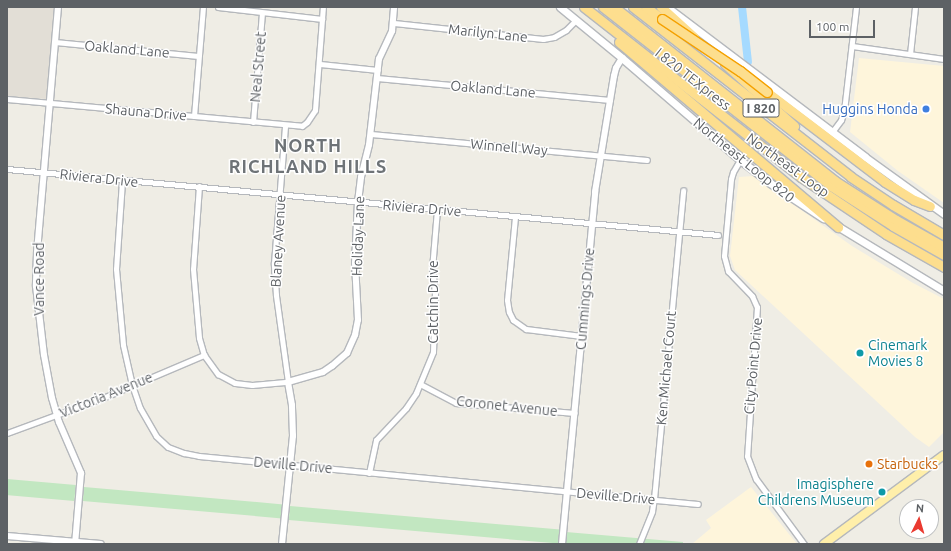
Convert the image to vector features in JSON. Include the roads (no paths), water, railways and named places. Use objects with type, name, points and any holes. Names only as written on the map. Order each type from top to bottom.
[{"type":"highway","name":"Northeast Loop","points":[[584,7],[801,177],[886,234],[944,267]]},
{"type":"highway","name":"I 820 TEXpress","points":[[603,7],[819,177],[893,226],[944,255]]},
{"type":"highway","name":"I 820 TEXpress","points":[[614,7],[835,181],[896,220],[944,247]]},
{"type":"highway","name":"Northeast Loop","points":[[633,7],[845,172],[893,205],[944,235]]},
{"type":"highway","points":[[646,7],[740,71],[768,88],[885,182],[914,200],[930,206]]},
{"type":"highway","points":[[660,7],[812,143],[888,198],[893,205]]},
{"type":"highway","points":[[608,26],[614,39],[838,227]]},
{"type":"main road","name":"Northeast Loop 820","points":[[560,7],[622,58],[740,160],[801,204],[944,291]]},
{"type":"main road","points":[[667,7],[739,62],[768,88],[832,132],[930,206],[944,214]]},
{"type":"main road","points":[[824,544],[944,454]]},
{"type":"street","name":"Vance Road","points":[[58,7],[37,253],[36,300],[44,355],[57,416],[81,473],[76,543]]},
{"type":"street","points":[[194,116],[203,7]]},
{"type":"street","points":[[218,7],[322,19]]},
{"type":"street","points":[[285,125],[302,126],[307,122],[315,110],[320,64],[323,7]]},
{"type":"street","name":"Holiday Lane","points":[[288,382],[323,372],[332,366],[347,353],[355,335],[358,320],[355,263],[358,202],[361,177],[368,155],[379,59],[394,23],[394,7]]},
{"type":"street","points":[[832,132],[841,120],[844,111],[856,7]]},
{"type":"street","points":[[910,54],[915,7]]},
{"type":"street","name":"Neal Street","points":[[253,122],[262,13]]},
{"type":"street","name":"Marilyn Lane","points":[[394,23],[543,39],[554,37],[566,30],[576,20]]},
{"type":"street","name":"Oakland Lane","points":[[55,42],[198,56]]},
{"type":"street","points":[[852,46],[944,59]]},
{"type":"street","name":"Cummings Drive","points":[[562,544],[597,176],[602,156],[616,68],[622,58]]},
{"type":"street","points":[[320,64],[378,70]]},
{"type":"street","name":"Oakland Lane","points":[[377,78],[610,100]]},
{"type":"street","name":"Shauna Drive","points":[[7,99],[285,125]]},
{"type":"street","name":"Blaney Avenue","points":[[282,544],[290,465],[292,422],[276,295],[275,254],[285,125]]},
{"type":"street","name":"Winnell Way","points":[[371,134],[647,160]]},
{"type":"street","name":"City Point Drive","points":[[740,160],[732,175],[724,256],[728,271],[752,296],[757,307],[747,456],[756,480],[804,544]]},
{"type":"street","name":"Riviera Drive","points":[[7,169],[122,181],[199,186],[280,195],[718,235]]},
{"type":"street","name":"Deville Drive","points":[[122,181],[116,286],[123,345],[132,385],[140,408],[156,436],[168,447],[198,456],[698,504]]},
{"type":"street","points":[[199,186],[193,269],[199,338],[204,355],[218,374],[229,381],[252,385],[288,382]]},
{"type":"street","name":"Ken Michael Court","points":[[638,544],[652,511],[654,499],[683,190]]},
{"type":"street","name":"Catchin Drive","points":[[369,473],[376,440],[406,408],[416,393],[433,352],[435,293],[432,269],[437,209]]},
{"type":"street","points":[[514,217],[507,300],[509,312],[513,320],[526,329],[582,336]]},
{"type":"street","name":"Victoria Avenue","points":[[7,433],[57,416],[204,355]]},
{"type":"street","name":"Coronet Avenue","points":[[420,384],[456,402],[575,413]]},
{"type":"street","points":[[7,536],[102,544]]},
{"type":"waterway","points":[[742,7],[748,62]]},
{"type":"place","name":"Huggins Honda","points":[[926,109]]},
{"type":"place","name":"Cinemark Movies 8","points":[[860,353]]},
{"type":"place","name":"Starbucks","points":[[869,464]]},
{"type":"place","name":"Imagisphere Childrens Museum","points":[[882,492]]},
{"type":"district","name":"NORTH RICHLAND HILLS","points":[[308,156]]}]
